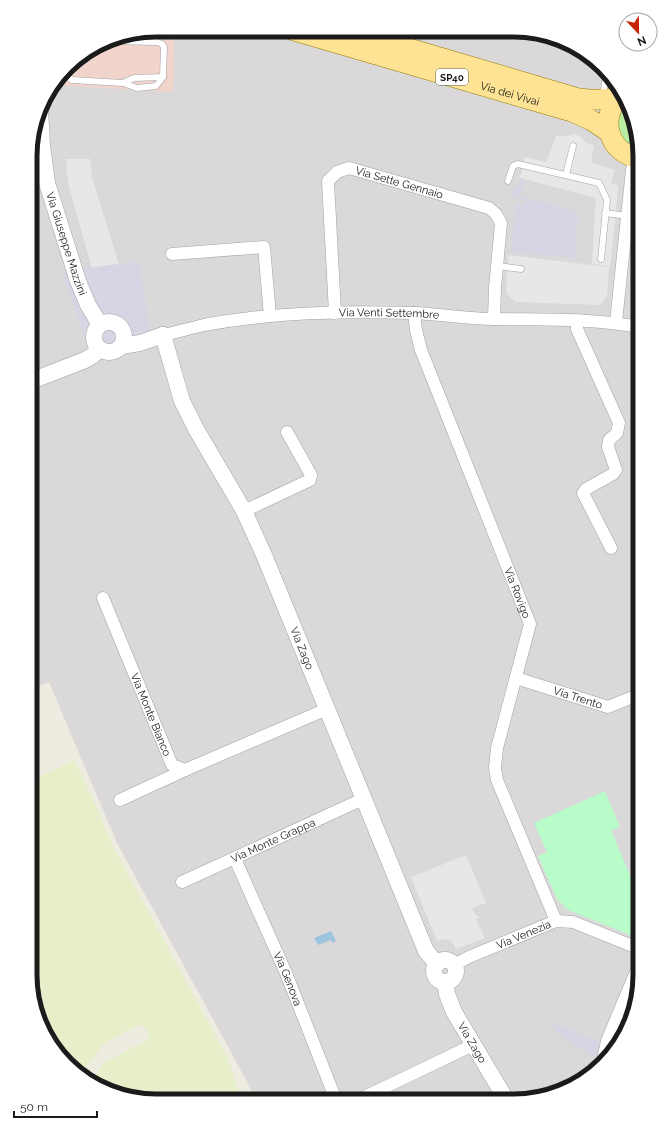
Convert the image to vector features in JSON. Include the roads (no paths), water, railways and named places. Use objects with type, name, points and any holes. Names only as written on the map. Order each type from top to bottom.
[{"type":"main road","name":"Via dei Vivai","points":[[316,37],[573,112],[591,120],[609,132]]},
{"type":"main road","name":"Via dei Vivai","points":[[370,37],[578,98],[589,100],[612,94]]},
{"type":"main road","name":"SP40","points":[[612,94],[614,104],[609,113],[608,122],[612,141],[618,149],[633,156]]},
{"type":"street","name":"Via Giuseppe Mazzini","points":[[41,126],[47,183],[80,287],[88,305],[100,325]]},
{"type":"street","name":"Via Sette Gennaio","points":[[335,312],[328,181],[337,172],[349,168],[494,211],[501,223],[495,288],[494,319]]},
{"type":"street","points":[[616,322],[633,168]]},
{"type":"street","points":[[172,254],[264,246],[270,316]]},
{"type":"street","name":"Via Venti Settembre","points":[[163,335],[205,325],[270,316],[335,312],[414,313],[494,319],[616,322],[633,326]]},
{"type":"street","name":"Via Rovigo","points":[[414,313],[421,350],[530,624],[497,748],[495,768],[497,780],[556,921]]},
{"type":"street","points":[[577,321],[577,329],[619,423],[617,433],[610,440],[608,447],[616,470],[613,474],[586,489],[583,493],[611,548]]},
{"type":"street","points":[[109,322],[114,323],[133,334],[163,335],[140,343],[121,346],[108,352],[99,349],[94,341],[95,332],[100,325],[109,322]]},
{"type":"street","points":[[121,346],[124,337],[122,328]]},
{"type":"street","name":"Via Zago","points":[[163,335],[182,401],[196,429],[244,511],[264,555],[426,951],[437,964],[435,967],[435,976],[437,979],[445,982],[447,994],[454,1012],[502,1094]]},
{"type":"street","points":[[37,379],[85,360],[99,349]]},
{"type":"street","points":[[244,511],[310,480],[311,475],[288,432]]},
{"type":"street","name":"Via Monte Bianco","points":[[103,598],[172,765],[186,770]]},
{"type":"street","name":"Via Trento","points":[[516,678],[608,707],[633,697]]},
{"type":"street","points":[[120,800],[327,709]]},
{"type":"street","name":"Via Monte Grappa","points":[[182,882],[363,799]]},
{"type":"street","name":"Via Genova","points":[[235,858],[286,973],[334,1094]]},
{"type":"street","name":"Via Venezia","points":[[454,965],[469,957],[556,921],[573,922],[633,946]]},
{"type":"street","points":[[437,964],[440,961],[447,961],[454,965],[455,974],[452,980],[445,982]]},
{"type":"street","points":[[605,1051],[607,1041],[633,979]]},
{"type":"street","points":[[371,1094],[473,1045]]},
{"type":"lane","points":[[68,77],[72,80],[123,83],[137,88],[156,86],[163,77],[164,48],[162,44],[157,42],[124,41]]},
{"type":"lane","points":[[123,83],[134,78],[163,77]]},
{"type":"lane","points":[[566,176],[573,146]]},
{"type":"lane","points":[[508,181],[513,166],[518,164],[599,183],[607,200],[601,259]]},
{"type":"lane","points":[[605,213],[628,216]]},
{"type":"lane","points":[[497,266],[521,269]]},
{"type":"water","points":[[331,931],[336,941],[333,943],[331,940],[318,945],[314,938]]}]
